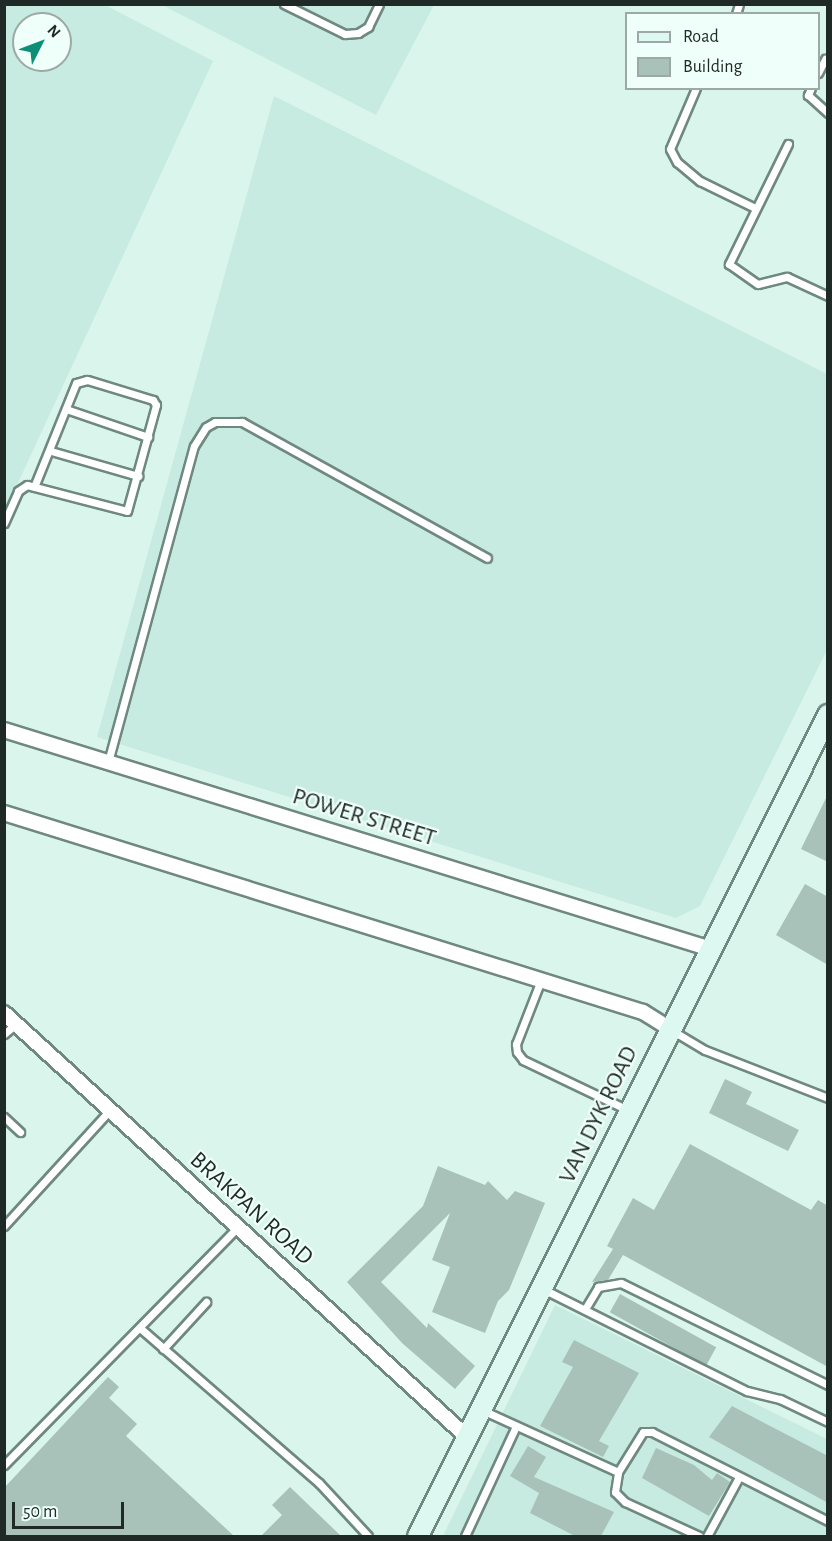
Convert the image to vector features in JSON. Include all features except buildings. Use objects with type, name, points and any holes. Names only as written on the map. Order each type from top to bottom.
[{"type":"main road","name":"VAN DYK ROAD","points":[[418,1536],[828,715]]},
{"type":"street","name":"POWER STREET","points":[[4,730],[711,949]]},
{"type":"street","points":[[4,813],[643,1012],[670,1029]]},
{"type":"street","name":"BRAKPAN ROAD","points":[[4,1013],[467,1437]]},
{"type":"lane","points":[[284,4],[352,34],[368,27],[379,4]]},
{"type":"lane","points":[[820,71],[825,59]]},
{"type":"lane","points":[[695,90],[670,149],[677,162],[700,181],[755,208]]},
{"type":"lane","points":[[810,90],[808,95],[828,113]]},
{"type":"lane","points":[[788,144],[729,259],[731,268],[762,284],[789,277],[828,296]]},
{"type":"lane","points":[[4,523],[22,486],[34,487],[124,512],[138,476],[156,405],[148,397],[87,380],[76,383],[51,451],[34,487]]},
{"type":"lane","points":[[66,409],[148,436]]},
{"type":"lane","points":[[108,762],[194,446],[206,427],[215,422],[242,422],[487,558]]},
{"type":"lane","points":[[51,451],[138,476]]},
{"type":"lane","points":[[541,980],[516,1044],[523,1060],[630,1111]]},
{"type":"lane","points":[[4,1034],[16,1024]]},
{"type":"lane","points":[[670,1029],[705,1050],[828,1098]]},
{"type":"lane","points":[[4,1226],[110,1110]]},
{"type":"lane","points":[[4,1117],[20,1132]]},
{"type":"lane","points":[[4,1465],[238,1227]]},
{"type":"lane","points":[[585,1308],[598,1287],[621,1283],[828,1385]]},
{"type":"lane","points":[[543,1289],[747,1391],[780,1399],[828,1422]]},
{"type":"lane","points":[[162,1349],[206,1302]]},
{"type":"lane","points":[[140,1328],[319,1483],[368,1536]]},
{"type":"lane","points":[[482,1410],[618,1472]]},
{"type":"lane","points":[[465,1536],[516,1426]]},
{"type":"lane","points":[[699,1536],[619,1498],[613,1486],[618,1472],[639,1436],[647,1431],[828,1521]]},
{"type":"lane","points":[[707,1536],[740,1477]]},
{"type":"shaded area","points":[[5,4],[105,5],[213,61],[5,511]]},
{"type":"shaded area","points":[[162,5],[434,5],[376,115]]},
{"type":"shaded area","points":[[274,96],[827,374],[827,650],[700,906],[676,918],[97,737]]},
{"type":"shaded area","points":[[555,1305],[827,1439],[827,1536],[443,1536]]}]
